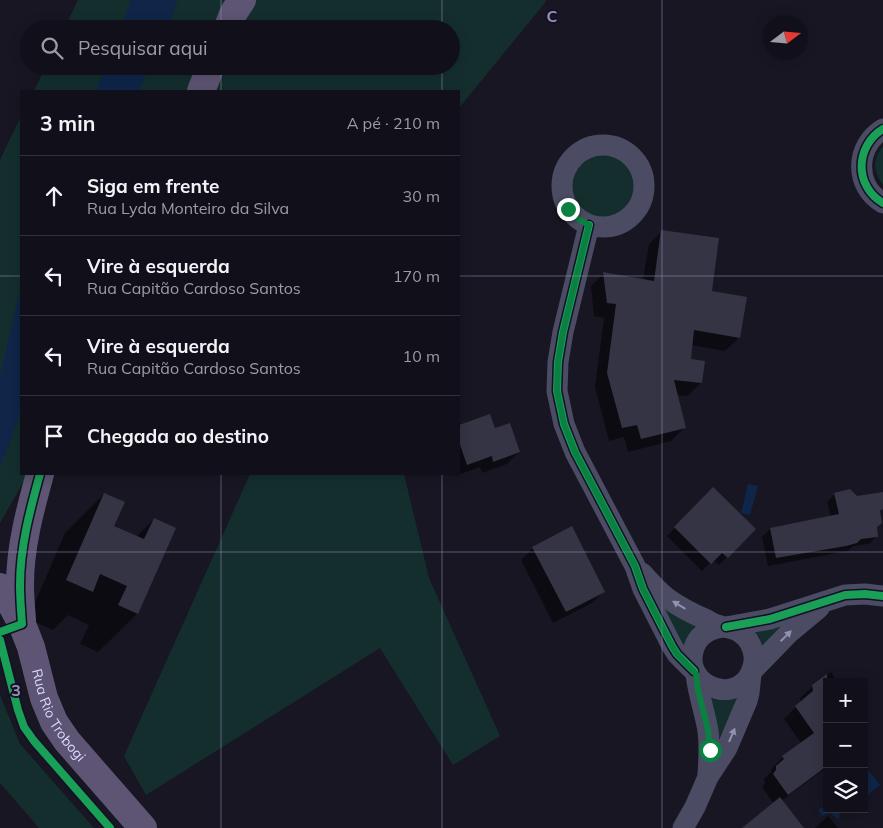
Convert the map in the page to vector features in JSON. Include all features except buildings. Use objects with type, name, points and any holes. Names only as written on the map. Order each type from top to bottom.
[{"type":"main road","points":[[231,20],[242,0]]},
{"type":"main road","points":[[200,90],[207,75]]},
{"type":"main road","points":[[22,624],[20,584],[23,548],[30,509],[40,475]]},
{"type":"main road","name":"Rua Rio Trobogi","points":[[0,587],[22,624],[31,647],[44,698],[54,722],[143,828]]},
{"type":"street","points":[[883,128],[871,138],[864,150],[862,163],[862,176],[868,189],[883,203]]},
{"type":"street","points":[[589,225],[563,332],[558,362],[557,391],[564,424],[575,452],[635,566],[643,589],[677,654],[703,683],[712,688],[723,690],[734,688],[744,682],[751,672],[789,633],[827,602]]},
{"type":"street","points":[[635,566],[667,598],[705,620],[736,629],[750,642],[754,652],[755,662],[751,672],[747,701],[727,748],[708,777],[695,807],[683,828]]},
{"type":"street","points":[[708,777],[710,750],[708,730],[692,661],[696,642],[703,634],[712,629],[770,619],[845,595],[883,596]]},
{"type":"green space","points":[[78,0],[546,0],[460,107],[460,90],[34,90],[42,75],[460,75],[460,20],[68,20]]},
{"type":"green space","points":[[20,118],[20,475],[27,475],[0,523],[0,160]]},
{"type":"green space","points":[[883,146],[883,185],[877,175],[875,166],[879,151]]},
{"type":"green space","points":[[604,154],[622,159],[627,163],[631,168],[636,186],[631,204],[627,209],[622,213],[604,218],[586,213],[581,209],[577,204],[572,186],[577,168],[581,163],[586,159]]},
{"type":"green space","points":[[250,475],[404,475],[429,578],[500,736],[453,765],[380,648],[146,795],[124,756]]},
{"type":"green space","points":[[659,604],[701,627],[685,651]]},
{"type":"green space","points":[[790,621],[763,647],[760,638],[754,631]]},
{"type":"green space","points":[[0,695],[20,744],[94,828],[39,828],[0,783]]},
{"type":"green space","points":[[707,697],[715,700],[737,698],[731,715],[717,742]]},
{"type":"water","points":[[131,0],[178,0],[170,20],[123,20]]},
{"type":"water","points":[[102,75],[146,75],[139,90],[96,90]]},
{"type":"water","points":[[20,290],[20,414],[0,467],[0,376]]},
{"type":"water","points":[[748,484],[758,486],[750,515],[741,513]]},
{"type":"water","points":[[868,772],[880,785],[868,795]]},
{"type":"water","points":[[823,807],[823,813],[830,813],[822,816],[818,810]]},
{"type":"water","points":[[830,813],[840,813],[839,820]]},
{"type":"cycle path","points":[[883,129],[867,145],[863,155],[862,166],[863,177],[867,187],[883,203]]},
{"type":"cycle path","points":[[589,225],[563,332],[558,362],[557,391],[564,424],[575,452],[635,566],[643,589],[672,646],[677,654],[694,671]]},
{"type":"cycle path","points":[[0,632],[22,624],[20,571],[29,515],[40,475]]},
{"type":"cycle path","points":[[726,627],[770,619],[845,595],[865,594],[883,596]]},
{"type":"cycle path","points":[[0,640],[24,727],[110,828]]},
{"type":"route","points":[[568,209],[578,219],[589,225],[563,332],[558,362],[557,391],[564,424],[575,452],[635,566],[643,589],[672,646],[696,674],[708,730],[710,750]]}]
